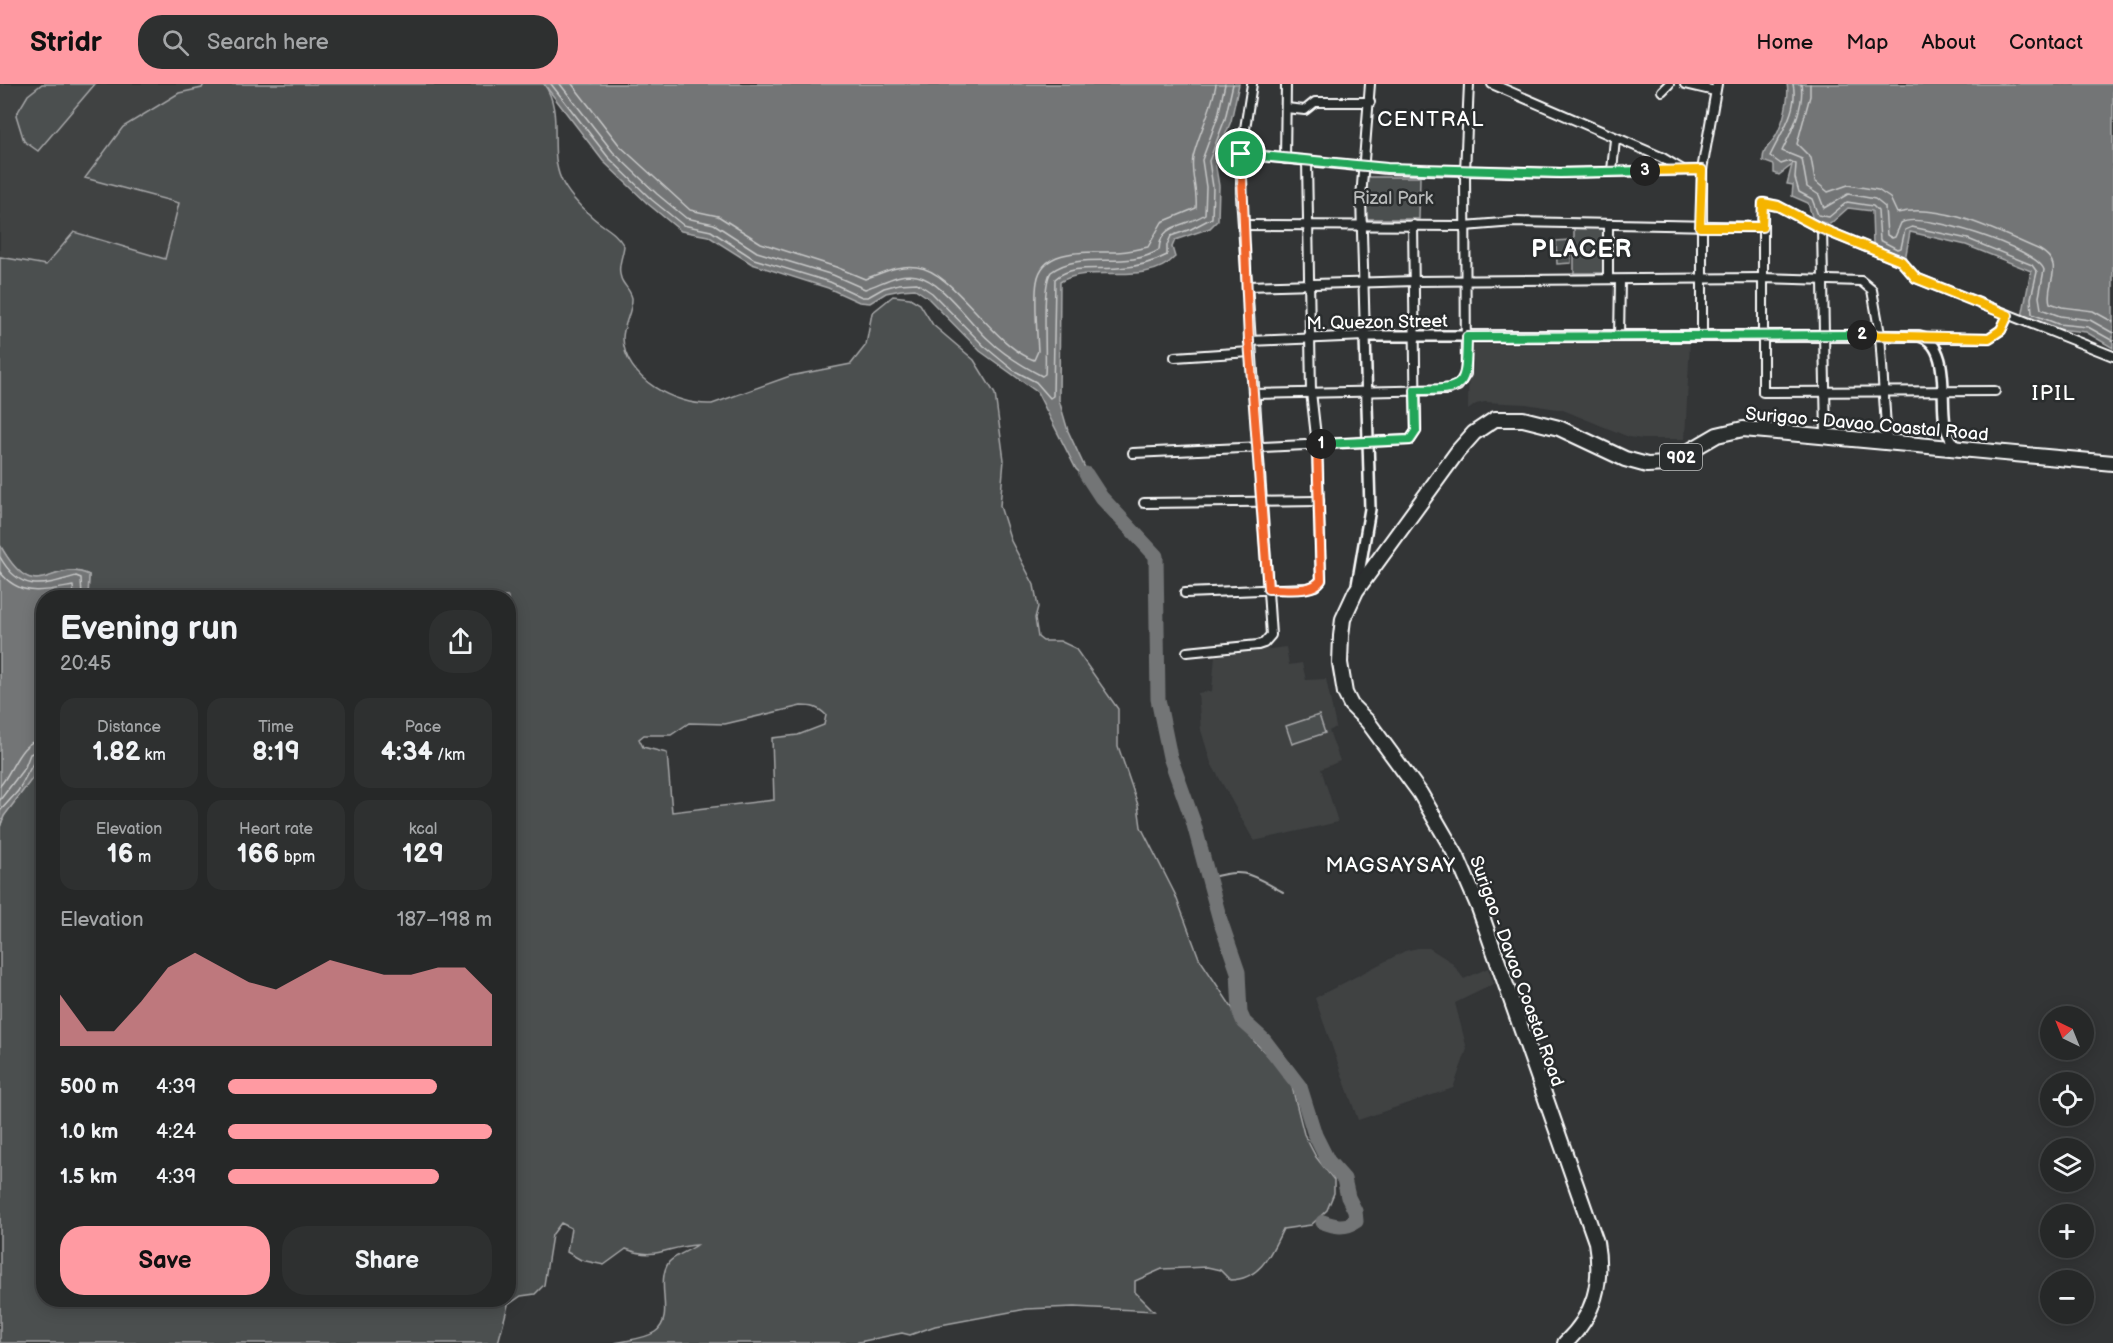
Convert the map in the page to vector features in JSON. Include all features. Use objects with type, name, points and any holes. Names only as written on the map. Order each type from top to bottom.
[{"type":"highway","name":"Surigao - Davao Coastal Road","points":[[1565,1343],[1590,1313],[1597,1288],[1599,1260],[1591,1226],[1479,908],[1447,838],[1420,793],[1368,722],[1351,705],[1345,693],[1340,663],[1341,636],[1343,619],[1356,591],[1458,451],[1474,433],[1495,419],[1523,418],[1559,428],[1624,459],[1647,465],[1667,464],[1717,435],[1734,430],[2113,463]]},
{"type":"street","points":[[1187,652],[1264,644],[1271,635],[1249,341],[1241,154],[1252,84]]},
{"type":"street","points":[[1285,159],[1286,84]]},
{"type":"street","points":[[1356,591],[1370,509],[1361,226],[1363,165],[1370,84]]},
{"type":"street","points":[[1254,394],[1445,390],[1462,382],[1466,374],[1467,337],[1465,171],[1469,84]]},
{"type":"street","points":[[1492,84],[1661,157],[1682,169]]},
{"type":"street","points":[[1662,91],[1669,84]]},
{"type":"street","points":[[1685,84],[1716,88],[1702,170],[1700,227],[1702,336]]},
{"type":"street","points":[[1286,108],[1305,110],[1315,102],[1370,102]]},
{"type":"street","points":[[1612,171],[1615,139]]},
{"type":"street","points":[[1241,154],[1387,168],[1465,171],[1560,173],[1702,170]]},
{"type":"street","points":[[1185,593],[1307,588],[1319,584],[1322,576],[1317,445],[1311,392],[1306,161]]},
{"type":"street","points":[[1995,391],[1763,392],[1763,203],[1778,206],[1822,229],[1901,261],[1916,278],[2113,356]]},
{"type":"street","points":[[1244,225],[1465,226],[1514,222],[1762,227]]},
{"type":"street","points":[[1608,224],[1608,279]]},
{"type":"street","points":[[1133,453],[1257,449],[1369,441],[1398,442],[1413,437],[1416,431],[1413,225]]},
{"type":"street","points":[[1822,229],[1826,437]]},
{"type":"street","points":[[1248,286],[1466,280],[1822,278],[1861,281],[1869,286],[1880,334],[1887,442]]},
{"type":"street","points":[[1619,336],[1620,280]]},
{"type":"street","points":[[1926,338],[1989,338],[2001,330],[2008,315]]},
{"type":"street","name":"M. Quezon Street","points":[[1249,341],[1365,336],[1880,334],[1926,338]]},
{"type":"street","points":[[1926,338],[1938,352],[1946,428],[1957,449]]},
{"type":"street","points":[[1174,357],[1250,352]]},
{"type":"street","points":[[1144,503],[1319,501]]},
{"type":"shaded area","points":[[0,84],[42,84],[28,95],[38,151],[95,84],[204,84],[203,88],[179,93],[86,178],[179,203],[165,259],[74,232],[46,265],[0,257]]},
{"type":"shaded area","points":[[1690,341],[1685,439],[1629,437],[1563,410],[1526,404],[1485,402],[1476,404],[1468,410],[1469,343]]},
{"type":"shaded area","points":[[1286,647],[1289,665],[1302,663],[1306,680],[1326,679],[1336,727],[1329,731],[1340,761],[1321,769],[1338,822],[1254,841],[1211,763],[1201,730],[1198,693],[1212,691],[1215,656]]},
{"type":"shaded area","points":[[1429,948],[1451,962],[1464,979],[1488,968],[1494,984],[1455,1003],[1467,1049],[1453,1088],[1358,1120],[1315,998],[1405,951]]},
{"type":"green space","points":[[42,84],[95,84],[38,151],[24,141],[16,115],[28,95]]},
{"type":"green space","points":[[204,84],[544,84],[553,106],[557,168],[563,184],[582,208],[612,232],[624,246],[620,274],[632,298],[623,333],[626,353],[632,366],[654,387],[683,400],[712,404],[790,376],[851,364],[866,345],[872,313],[893,296],[910,298],[920,304],[933,325],[974,360],[995,394],[1004,460],[1000,506],[1011,541],[1034,585],[1038,607],[1035,618],[1038,637],[1043,641],[1060,641],[1075,648],[1118,709],[1118,746],[1138,805],[1141,827],[1175,894],[1199,958],[1254,1041],[1290,1079],[1304,1134],[1316,1157],[1334,1180],[1334,1193],[1327,1210],[1311,1225],[1283,1229],[1264,1264],[1241,1279],[1230,1280],[1220,1270],[1207,1267],[1162,1269],[1135,1281],[1135,1292],[1154,1311],[1074,1307],[1026,1309],[935,1326],[910,1335],[902,1333],[854,1343],[615,1343],[646,1336],[661,1326],[665,1309],[663,1280],[665,1270],[669,1262],[697,1245],[646,1254],[626,1249],[604,1265],[581,1260],[567,1252],[571,1228],[561,1223],[552,1235],[544,1285],[535,1294],[521,1296],[516,1299],[516,590],[88,590],[89,575],[75,571],[34,579],[24,575],[0,545],[0,257],[46,265],[74,232],[165,259],[179,203],[85,178],[123,127],[179,93],[202,88]],"holes":[[[801,706],[812,707],[826,715],[824,725],[798,735],[772,738],[774,800],[672,812],[667,753],[643,747],[639,739],[644,735],[671,735],[689,723],[725,724]]]},
{"type":"green space","name":"Rizal Park","points":[[1366,177],[1420,177],[1419,219],[1365,219]]},
{"type":"green space","points":[[1574,228],[1604,228],[1604,273],[1574,273]]},
{"type":"green space","points":[[1570,240],[1571,263],[1557,264],[1556,241]]},
{"type":"green space","points":[[1319,715],[1325,733],[1292,744],[1286,726]]},
{"type":"green space","points":[[36,773],[36,1307],[507,1307],[498,1343],[0,1343],[0,827],[4,816]]},
{"type":"water","points":[[544,84],[1239,84],[1231,121],[1215,161],[1219,186],[1218,220],[1210,228],[1175,240],[1172,247],[1175,257],[1163,266],[1134,273],[1073,276],[1060,282],[1059,400],[1068,431],[1086,470],[1086,474],[1082,475],[1076,469],[1037,392],[980,351],[927,297],[915,289],[901,290],[886,293],[870,303],[859,302],[828,288],[752,264],[708,236],[681,231],[648,204],[603,161]]},
{"type":"water","points":[[1787,84],[2113,84],[2113,348],[2086,332],[2057,329],[2022,317],[2031,271],[1966,245],[1910,232],[1905,260],[1873,245],[1872,211],[1848,208],[1830,224],[1813,220],[1808,203],[1792,196],[1793,185],[1787,184],[1792,165],[1779,175],[1774,173],[1774,165],[1763,161],[1765,150],[1776,136],[1783,118],[1788,96]]},
{"type":"water","points":[[0,545],[24,575],[34,579],[75,571],[89,575],[88,590],[36,590],[36,773],[4,816],[0,827]]},
{"type":"waterway","points":[[1086,474],[1101,497],[1156,556],[1158,699],[1170,757],[1193,821],[1220,920],[1238,972],[1240,1013],[1244,1022],[1264,1040],[1300,1087],[1315,1135],[1328,1161],[1344,1179],[1348,1197],[1355,1211],[1356,1221],[1348,1225],[1335,1226],[1323,1222]]},
{"type":"waterway","points":[[1209,878],[1232,873],[1248,874],[1283,892]]},
{"type":"district","name":"CENTRAL","points":[[1431,119]]},
{"type":"district","name":"PLACER","points":[[1582,249]]},
{"type":"district","name":"IPIL","points":[[2054,393]]},
{"type":"district","name":"MAGSAYSAY","points":[[1391,865]]},
{"type":"route","points":[[1241,154],[1387,168],[1560,173],[1702,170],[1700,227],[1762,227],[1763,203],[1778,206],[1822,229],[1903,262],[1909,273],[1916,278],[2008,315],[2001,330],[1989,338],[1926,338],[1880,334],[1467,337],[1466,374],[1462,382],[1452,389],[1415,390],[1416,431],[1410,440],[1317,445],[1321,580],[1319,584],[1307,588],[1268,589],[1249,341],[1241,154]]}]
